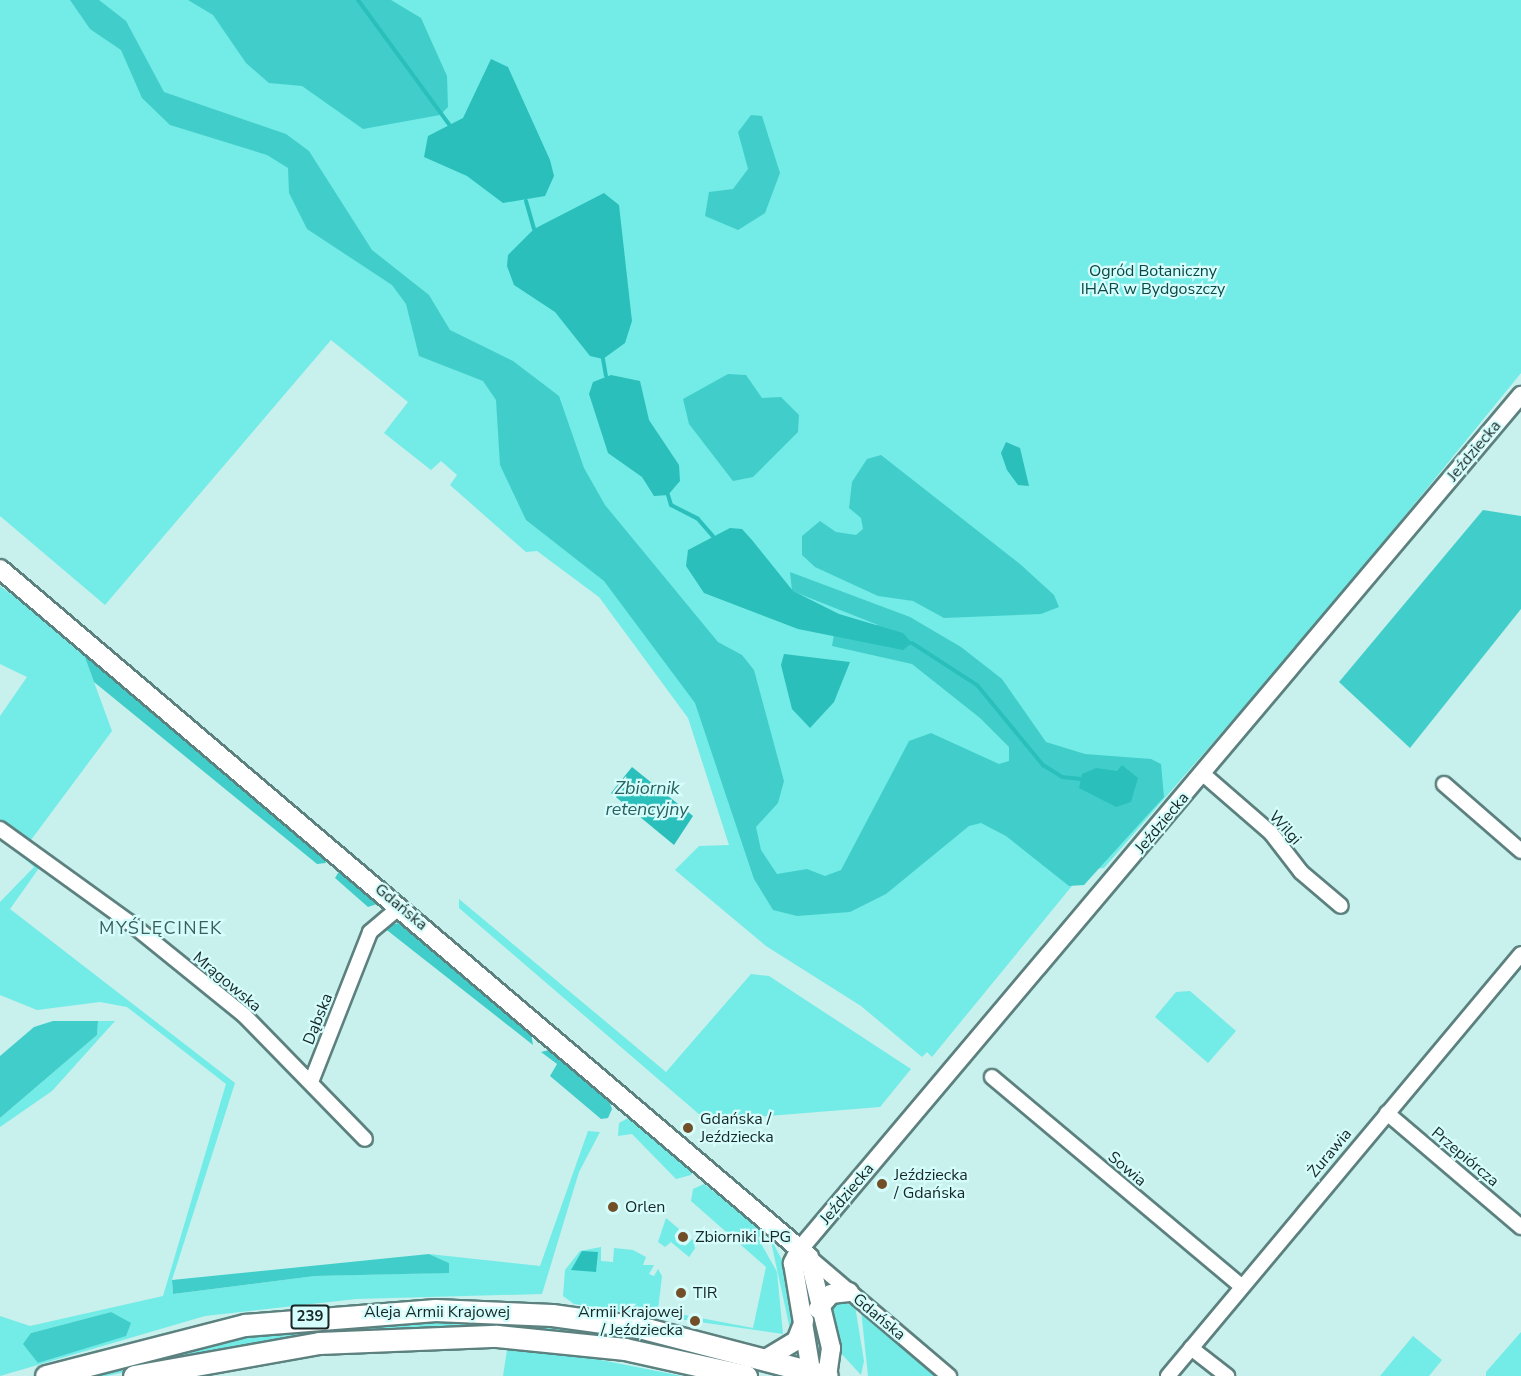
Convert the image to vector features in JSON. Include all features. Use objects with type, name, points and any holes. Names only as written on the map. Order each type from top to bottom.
[{"type":"main road","name":"Gdańska","points":[[0,569],[804,1253]]},
{"type":"main road","points":[[804,1253],[818,1309],[831,1348],[821,1375],[804,1321],[793,1263],[804,1253]]},
{"type":"main road","points":[[818,1309],[831,1294],[849,1292]]},
{"type":"main road","name":"Aleja Armii Krajowej","points":[[46,1376],[246,1325],[407,1310],[580,1318],[769,1358],[821,1375]]},
{"type":"main road","points":[[769,1358],[796,1341],[804,1321]]},
{"type":"main road","name":"Aleja Armii Krajowej","points":[[134,1376],[319,1343],[497,1336],[625,1349],[746,1376]]},
{"type":"street","name":"Jeździecka","points":[[804,1253],[1521,395]]},
{"type":"street","name":"Wilgi","points":[[1203,774],[1271,833],[1301,872],[1341,906]]},
{"type":"street","points":[[1444,784],[1521,851]]},
{"type":"street","name":"Mrągowska","points":[[0,829],[129,922],[244,1015],[311,1082]]},
{"type":"street","name":"Dąbska","points":[[311,1082],[370,932],[400,907]]},
{"type":"street","name":"Żurawia","points":[[1168,1376],[1521,954]]},
{"type":"street","name":"Sowia","points":[[992,1077],[1241,1286]]},
{"type":"street","points":[[311,1082],[365,1139]]},
{"type":"street","name":"Przepiórcza","points":[[1387,1113],[1521,1227]]},
{"type":"street","name":"Gdańska","points":[[804,1253],[949,1376]]},
{"type":"street","points":[[1191,1348],[1227,1376]]},
{"type":"green space","name":"Ogród Botaniczny IHAR w Bydgoszczy","points":[[0,0],[1521,0],[1521,373],[1324,615],[1104,868],[1085,870],[932,1057],[927,1052],[922,1057],[861,1006],[766,946],[675,870],[699,846],[729,845],[688,718],[599,597],[537,551],[526,552],[450,485],[457,475],[441,461],[431,470],[384,433],[408,402],[331,340],[105,605],[0,516]]},
{"type":"green space","points":[[0,586],[80,644],[112,731],[31,840],[49,854],[10,909],[235,1083],[172,1280],[173,1294],[315,1276],[436,1273],[449,1263],[429,1254],[540,1266],[588,1131],[600,1132],[579,1172],[542,1294],[356,1299],[205,1316],[0,1376],[0,1316],[30,1326],[163,1296],[226,1084],[127,1007],[100,1002],[37,1010],[0,995],[0,902],[34,867],[0,838],[0,716],[27,677],[0,664]],"holes":[[[111,1312],[126,1335],[38,1363],[31,1333]]]},
{"type":"green space","points":[[459,899],[666,1072],[751,974],[769,976],[911,1069],[880,1107],[707,1121],[459,908]]},
{"type":"green space","points":[[1190,991],[1236,1031],[1208,1063],[1155,1017],[1176,992]]},
{"type":"green space","points":[[98,1021],[115,1021],[52,1091],[0,1127],[0,1118],[97,1035]]},
{"type":"green space","points":[[632,1116],[694,1169],[691,1175],[676,1179],[632,1134],[618,1136],[619,1123]]},
{"type":"green space","points":[[704,1184],[764,1231],[758,1238],[777,1272],[783,1334],[574,1304],[563,1296],[565,1270],[580,1251],[601,1247],[601,1261],[613,1262],[614,1248],[633,1250],[646,1257],[643,1265],[654,1265],[649,1274],[654,1276],[658,1269],[662,1276],[658,1310],[753,1328],[766,1267],[691,1201],[693,1189]]},
{"type":"green space","points":[[666,1218],[679,1229],[674,1236],[685,1246],[692,1239],[698,1244],[689,1257],[671,1242],[665,1247],[658,1242]]},
{"type":"green space","points":[[770,1237],[785,1266],[796,1315],[791,1334]]},
{"type":"green space","points":[[840,1302],[855,1306],[864,1361],[861,1375],[838,1350],[830,1309]]},
{"type":"green space","points":[[861,1310],[938,1376],[868,1376]]},
{"type":"green space","points":[[408,1317],[580,1324],[787,1370],[781,1376],[598,1334],[446,1327],[275,1341],[106,1376],[72,1376],[275,1329]]},
{"type":"green space","points":[[1521,1332],[1521,1376],[1486,1376],[1486,1372]]},
{"type":"green space","points":[[1413,1336],[1442,1360],[1429,1376],[1380,1376]]},
{"type":"green space","points":[[507,1350],[596,1359],[682,1376],[503,1376]]},
{"type":"shaded area","points":[[70,0],[99,0],[126,21],[164,92],[286,134],[309,151],[372,250],[429,295],[450,330],[513,361],[559,396],[584,468],[605,505],[718,642],[742,655],[754,670],[784,781],[778,803],[756,827],[761,850],[777,874],[807,869],[825,876],[841,870],[909,741],[931,733],[999,764],[1009,761],[1009,747],[980,718],[912,664],[832,646],[834,634],[878,625],[792,591],[790,572],[910,617],[961,647],[1002,679],[1046,742],[1085,754],[1151,759],[1161,764],[1164,797],[1084,885],[1069,886],[1006,836],[981,823],[969,826],[886,894],[850,912],[797,916],[773,910],[754,879],[695,703],[604,581],[526,520],[500,465],[496,400],[483,381],[419,356],[406,304],[392,285],[307,229],[289,193],[288,168],[267,155],[170,125],[142,98],[121,50],[90,29]]},
{"type":"shaded area","points":[[188,0],[391,0],[421,18],[447,76],[448,107],[440,115],[363,129],[302,86],[269,83],[246,63],[213,15]]},
{"type":"shaded area","points":[[751,115],[762,116],[780,173],[765,213],[738,230],[705,216],[709,192],[733,189],[748,169],[738,132]]},
{"type":"shaded area","points":[[728,374],[746,375],[762,398],[781,397],[799,415],[798,432],[753,477],[733,481],[689,424],[683,399]]},
{"type":"shaded area","points":[[881,455],[1020,564],[1054,595],[1059,607],[1041,614],[944,618],[913,601],[878,596],[815,567],[802,555],[802,536],[820,521],[836,532],[856,535],[863,529],[861,518],[849,508],[852,482],[867,459]]},
{"type":"shaded area","points":[[1483,510],[1521,516],[1521,609],[1410,748],[1339,682]]},
{"type":"shaded area","points":[[80,644],[324,854],[326,863],[317,864],[94,682]]},
{"type":"shaded area","points":[[341,868],[373,897],[377,904],[368,907],[335,878]]},
{"type":"shaded area","points":[[399,923],[530,1028],[533,1045],[383,927]]},
{"type":"shaded area","points":[[53,1021],[98,1021],[97,1035],[0,1118],[0,1056],[34,1027]]},
{"type":"shaded area","points":[[553,1049],[605,1091],[612,1109],[608,1118],[601,1119],[550,1076],[557,1064],[541,1052]]},
{"type":"shaded area","points":[[429,1254],[449,1263],[449,1273],[315,1276],[173,1294],[172,1280]]},
{"type":"shaded area","points":[[111,1312],[131,1323],[126,1336],[38,1363],[23,1344],[31,1333]]},
{"type":"water","points":[[491,59],[508,67],[550,160],[554,176],[545,196],[503,203],[467,176],[424,157],[428,136],[463,118]]},
{"type":"water","points":[[604,193],[619,205],[632,321],[625,343],[603,359],[590,356],[555,312],[514,285],[507,266],[508,255],[534,229]]},
{"type":"water","points":[[611,375],[640,381],[649,420],[679,465],[680,481],[668,495],[654,496],[642,477],[608,453],[589,394],[593,382]]},
{"type":"water","points":[[1006,442],[1020,448],[1029,486],[1018,485],[1007,470],[1001,453]]},
{"type":"water","points":[[730,528],[742,529],[793,591],[839,614],[903,633],[912,643],[903,650],[798,629],[704,593],[686,566],[688,550]]},
{"type":"water","points":[[784,654],[850,662],[834,702],[810,728],[792,709],[781,665]]},
{"type":"water","points":[[1122,765],[1138,778],[1131,802],[1116,807],[1079,788],[1082,774],[1096,768],[1117,771]]},
{"type":"water","name":"Zbiornik retencyjny","points":[[632,767],[693,816],[674,845],[611,793]]},
{"type":"water","points":[[582,1251],[598,1252],[596,1272],[571,1270]]},
{"type":"waterway","points":[[358,0],[451,127]]},
{"type":"waterway","points":[[526,201],[534,229]]},
{"type":"waterway","points":[[603,359],[606,376]]},
{"type":"waterway","points":[[668,495],[671,505],[698,519],[713,536]]},
{"type":"waterway","points":[[912,643],[977,685],[1043,765],[1062,777],[1081,779]]},
{"type":"place","name":"Gdańska / Jeździecka","points":[[688,1128]]},
{"type":"place","name":"Jeździecka / Gdańska","points":[[882,1184]]},
{"type":"place","name":"Orlen","points":[[613,1207]]},
{"type":"place","name":"Zbiorniki LPG","points":[[683,1237]]},
{"type":"place","name":"TIR","points":[[681,1293]]},
{"type":"place","name":"Armii Krajowej / Jeździecka","points":[[695,1321]]},
{"type":"district","name":"MYŚLĘCINEK","points":[[161,928]]}]
